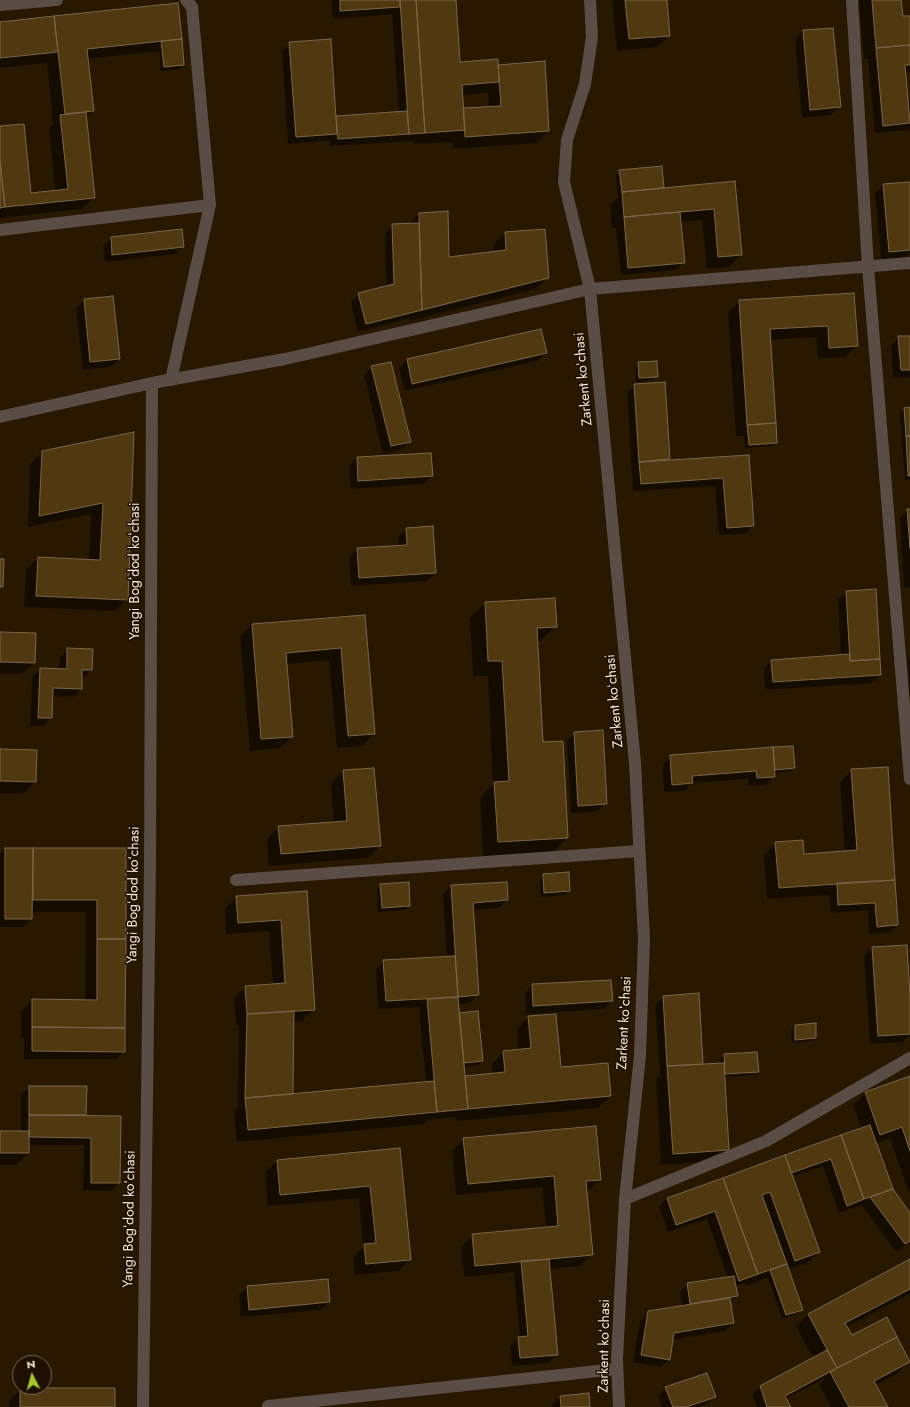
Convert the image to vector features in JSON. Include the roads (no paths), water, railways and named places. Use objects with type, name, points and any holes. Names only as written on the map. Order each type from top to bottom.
[{"type":"street","points":[[0,6],[57,0]]},
{"type":"street","points":[[171,380],[210,205],[192,7],[186,0]]},
{"type":"street","name":"Zarkent koʻchasi","points":[[590,0],[592,38],[585,84],[567,140],[564,182],[590,289],[635,763],[644,939],[640,1056],[625,1199],[617,1359],[619,1407]]},
{"type":"street","points":[[852,0],[868,267],[910,779]]},
{"type":"street","points":[[0,230],[210,205]]},
{"type":"street","points":[[0,417],[152,383],[285,359],[590,289],[910,263]]},
{"type":"street","name":"Yangi Bogʻdod koʻchasi","points":[[143,1407],[150,855],[152,383]]},
{"type":"street","points":[[236,880],[639,851]]},
{"type":"street","points":[[625,1199],[766,1141],[910,1058]]},
{"type":"street","points":[[268,1406],[617,1369]]}]
